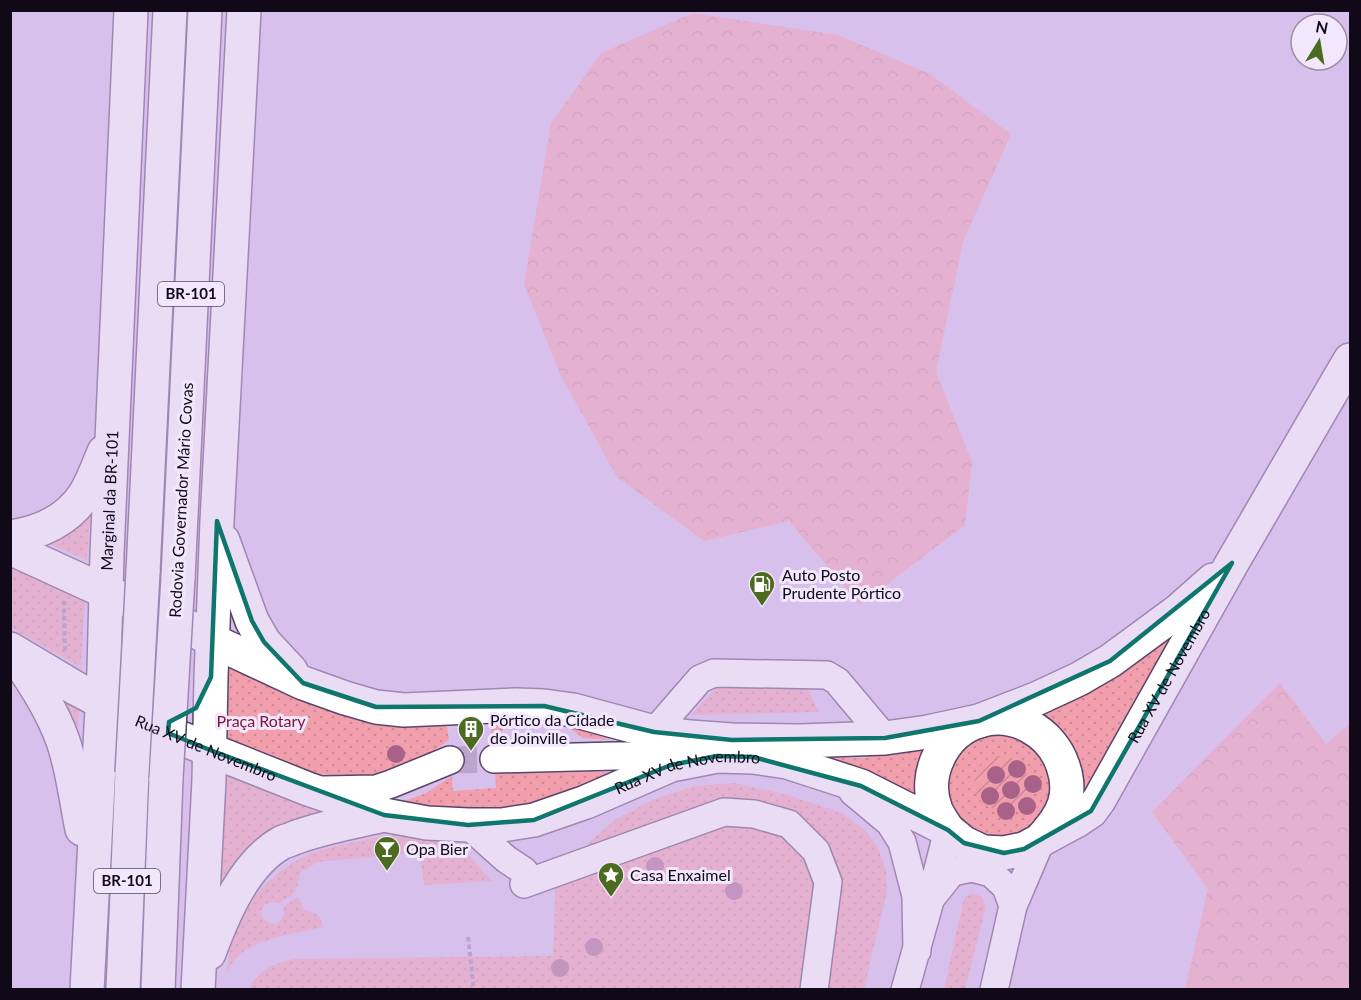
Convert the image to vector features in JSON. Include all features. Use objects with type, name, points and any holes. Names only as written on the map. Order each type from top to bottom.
[{"type":"main road","name":"Marginal da BR-101","points":[[87,990],[103,687],[105,592],[131,10]]},
{"type":"main road","name":"BR-101","points":[[123,990],[170,10]]},
{"type":"main road","name":"Rodovia Governador Mário Covas","points":[[158,990],[166,778],[178,578],[205,10]]},
{"type":"main road","points":[[198,985],[210,750],[217,521],[244,10]]},
{"type":"main road","name":"Rua XV de Novembro","points":[[132,717],[308,789],[384,815],[428,823],[502,825],[534,820],[586,802],[671,765],[717,756],[753,756],[787,762],[861,786],[948,830],[964,843],[983,852],[1004,853],[1024,849],[1076,821],[1091,811],[1099,800],[1232,563],[1350,360]]},
{"type":"main road","points":[[10,537],[41,530],[60,520],[73,509],[85,494],[94,477],[112,430]]},
{"type":"main road","points":[[217,521],[252,621],[264,642],[303,683]]},
{"type":"main road","name":"Rua XV de Novembro","points":[[10,548],[105,592],[180,622],[213,641],[303,683],[376,707],[422,710],[516,705],[543,706],[573,710],[654,732],[743,740],[839,741],[885,738],[979,721],[1036,699],[1110,661],[1178,611],[1232,563]]},
{"type":"main road","points":[[10,649],[77,689],[103,687],[106,686],[111,698],[120,709],[148,723],[166,723],[182,718],[196,708],[206,693],[211,676],[210,660],[204,644],[194,631],[180,622],[162,618],[145,619],[128,626],[115,638],[107,654],[103,687]]},
{"type":"main road","points":[[10,649],[44,699],[63,742],[72,772],[93,879]]},
{"type":"main road","points":[[948,830],[936,811],[931,789],[934,767],[943,747],[959,731],[979,721],[1002,718],[1025,723],[1045,735],[1059,754],[1066,776],[1066,799],[1057,821],[1042,838]]},
{"type":"main road","points":[[198,985],[221,920],[241,884],[260,859],[281,843],[310,832],[384,815]]},
{"type":"lane","points":[[654,732],[700,679],[714,673],[827,675],[837,681],[885,738]]},
{"type":"lane","points":[[494,759],[717,756]]},
{"type":"lane","points":[[308,789],[335,791],[376,789],[450,760]]},
{"type":"lane","points":[[824,773],[858,795],[879,813],[890,823],[902,842],[916,896],[917,951]]},
{"type":"lane","points":[[468,825],[524,877],[724,812],[754,814],[789,824],[816,851],[828,882],[814,990]]},
{"type":"lane","points":[[905,990],[932,897],[948,830]]},
{"type":"lane","points":[[994,990],[1013,906],[1042,838]]},
{"type":"lane","points":[[932,897],[952,872],[972,868],[991,873],[1006,887],[1013,906]]},
{"type":"path","points":[[468,937],[474,990]]},
{"type":"highlighted area","points":[[217,521],[252,621],[264,642],[303,683],[376,707],[544,706],[654,732],[732,740],[885,738],[979,721],[1110,661],[1232,563],[1091,811],[1024,849],[1004,853],[964,843],[948,830],[861,786],[753,757],[717,756],[671,765],[534,820],[468,825],[384,815],[168,733],[169,722],[196,708],[211,677]]},
{"type":"green space","points":[[693,13],[838,35],[930,74],[1011,134],[963,242],[936,372],[972,462],[965,525],[860,605],[789,521],[704,541],[617,477],[561,376],[524,284],[551,123],[601,53]]},
{"type":"green space","points":[[90,511],[87,560],[47,543],[72,531]]},
{"type":"green space","points":[[10,568],[85,600],[81,667],[11,628]]},
{"type":"green space","points":[[1185,624],[1098,775],[1081,794],[1035,713]]},
{"type":"green space","name":"Praça Rotary","points":[[227,660],[273,685],[542,717],[593,731],[610,740],[583,738],[567,726],[504,727],[493,745],[490,722],[447,726],[449,740],[411,767],[386,773],[350,776],[314,774],[222,746]]},
{"type":"green space","points":[[1280,683],[1326,744],[1350,724],[1350,989],[1185,989],[1208,889],[1152,812]]},
{"type":"green space","points":[[719,685],[806,685],[819,712],[691,715]]},
{"type":"green space","points":[[59,694],[80,708],[77,733]]},
{"type":"green space","points":[[982,734],[1018,735],[1045,757],[1053,791],[1038,824],[1007,840],[972,833],[948,807],[946,771],[954,755]]},
{"type":"green space","points":[[928,748],[927,809],[809,758],[864,758]]},
{"type":"green space","points":[[996,756],[1006,756],[1016,760],[1024,768],[1028,783],[1024,798],[1016,806],[1006,810],[996,810],[986,806],[978,798],[974,788],[974,778],[978,768],[986,760]]},
{"type":"green space","points":[[221,771],[319,813],[213,911]]},
{"type":"green space","points":[[612,772],[597,782],[555,800],[511,810],[449,816],[396,804],[424,794],[452,776],[453,791],[496,788],[495,773]]},
{"type":"green space","points":[[734,783],[787,795],[842,813],[866,831],[878,848],[886,870],[887,891],[864,989],[248,990],[256,977],[267,968],[295,959],[553,956],[556,872],[615,820],[652,800],[694,786]]},
{"type":"green space","points":[[412,832],[449,837],[492,881],[424,885],[420,852],[318,862],[301,872],[295,893],[279,903],[267,903],[263,907],[262,916],[269,923],[277,924],[283,916],[283,907],[298,897],[304,909],[319,915],[323,927],[277,937],[255,945],[237,957],[226,973],[234,933],[242,915],[259,892],[280,872],[292,863],[318,851],[352,842]]},
{"type":"green space","points":[[973,893],[982,898],[986,907],[965,989],[944,989],[963,902],[965,897]]},
{"type":"tunnel","points":[[450,760],[494,759]]},
{"type":"place","name":"Auto Posto Prudente Pórtico","points":[[762,607]]},
{"type":"place","name":"Pórtico da Cidade de Joinville","points":[[471,752]]},
{"type":"place","name":"Opa Bier","points":[[387,872]]},
{"type":"place","name":"Casa Enxaimel","points":[[611,898]]}]
